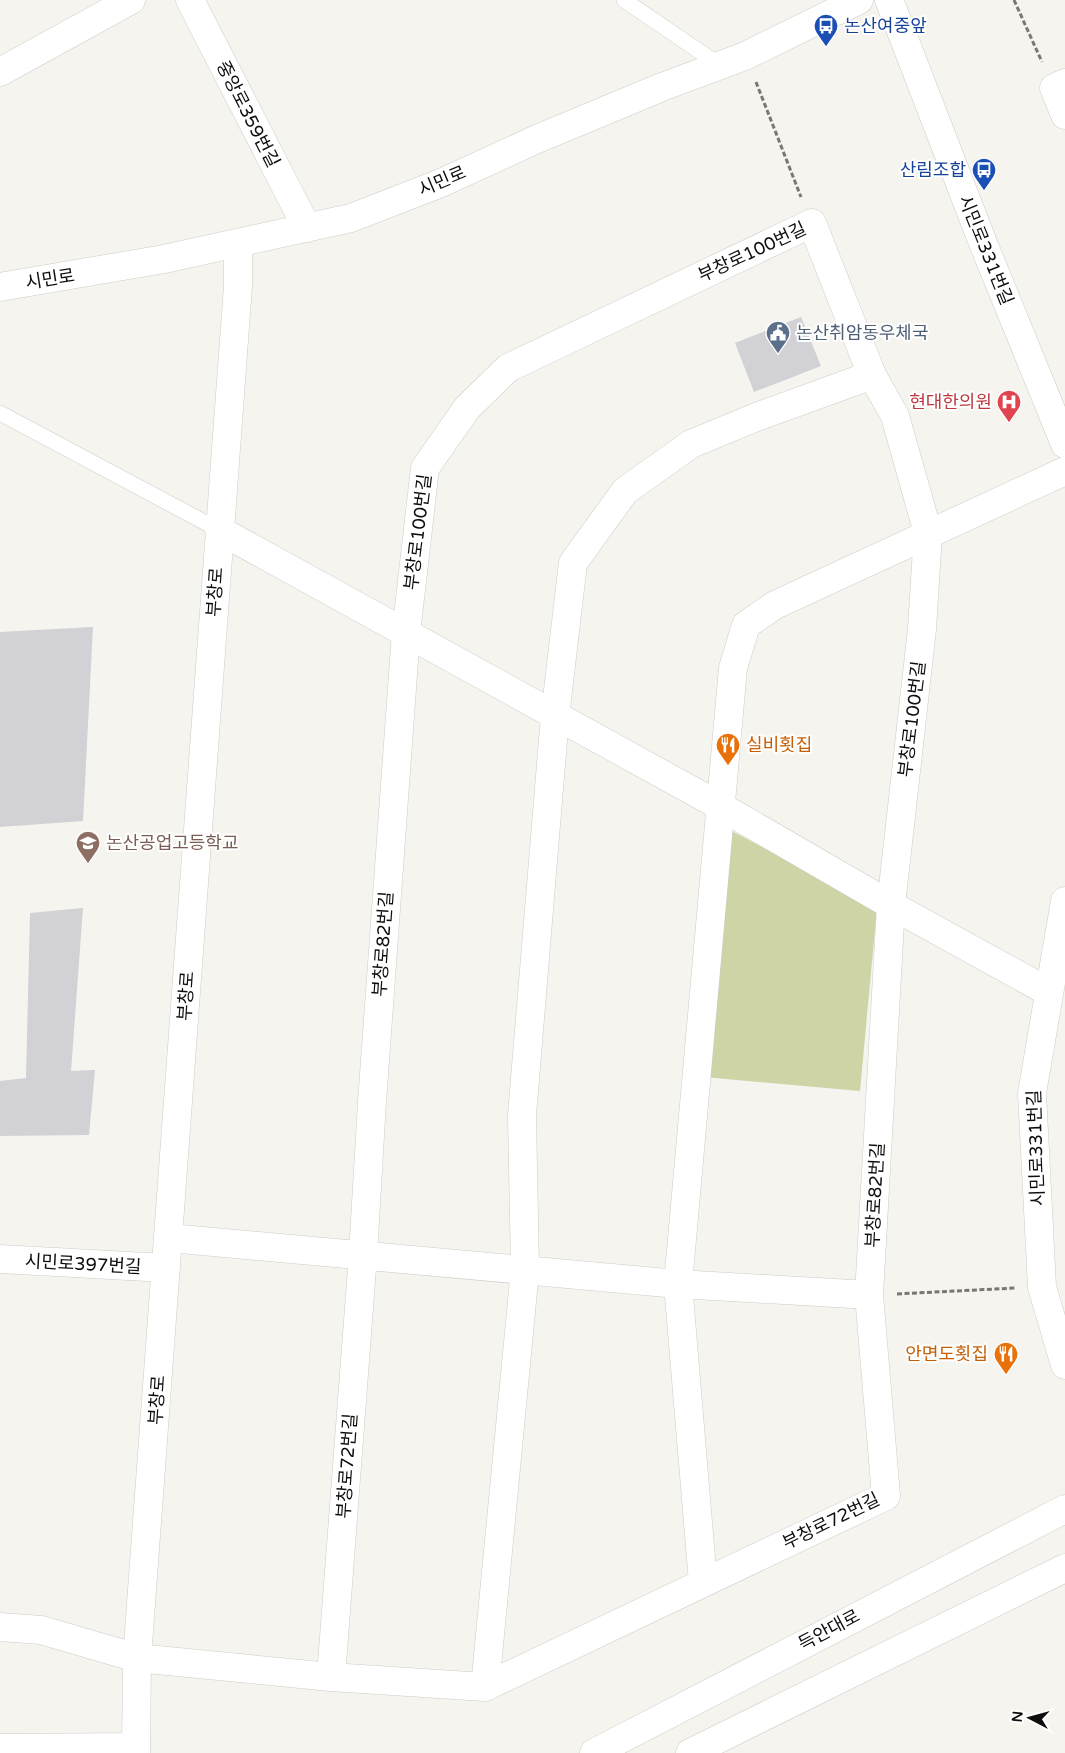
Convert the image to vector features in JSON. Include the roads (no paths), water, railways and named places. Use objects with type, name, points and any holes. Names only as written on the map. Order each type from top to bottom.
[{"type":"street","points":[[0,72],[131,0]]},
{"type":"street","name":"중앙로359번길","points":[[190,0],[307,228]]},
{"type":"street","name":"시민로","points":[[0,287],[52,280],[238,244],[351,218],[440,183],[537,139],[718,64],[745,56],[859,0]]},
{"type":"street","name":"시민로331번길","points":[[889,0],[983,243],[1065,444]]},
{"type":"street","points":[[1060,86],[1065,115]]},
{"type":"street","name":"부창로100번길","points":[[406,633],[424,468],[467,408],[508,368],[812,223],[872,374],[895,416],[928,533],[922,629],[891,905]]},
{"type":"street","name":"부창로","points":[[0,1748],[136,1750],[138,1658],[238,286],[238,244]]},
{"type":"street","points":[[485,1687],[525,1270],[522,1115],[554,716],[573,563],[625,491],[691,444],[759,416],[872,374]]},
{"type":"street","points":[[703,1582],[678,1284],[733,668],[746,625],[775,605],[1065,471]]},
{"type":"street","points":[[219,530],[720,806],[891,905],[1049,992]]},
{"type":"street","name":"부창로82번길","points":[[363,1255],[372,1102],[406,633]]},
{"type":"street","name":"시민로331번길","points":[[1065,901],[1032,1093],[1042,1287],[1065,1365]]},
{"type":"street","name":"부창로82번길","points":[[869,1295],[891,905]]},
{"type":"street","points":[[169,1238],[678,1284],[869,1295]]},
{"type":"street","name":"부창로72번길","points":[[331,1678],[363,1255]]},
{"type":"street","name":"시민로397번길","points":[[0,1259],[166,1268]]},
{"type":"street","name":"부창로72번길","points":[[0,1627],[41,1630],[138,1658],[331,1678],[485,1687],[886,1496],[869,1295]]},
{"type":"street","name":"득안대로","points":[[594,1753],[1065,1509]]},
{"type":"street","points":[[690,1753],[1065,1568]]},
{"type":"lane","points":[[624,0],[718,64]]},
{"type":"lane","points":[[0,413],[219,530]]},
{"type":"place","name":"논산여중앞","points":[[826,47]]},
{"type":"place","name":"산림조합","points":[[984,191]]},
{"type":"place","name":"논산취암동우체국","points":[[778,354]]},
{"type":"place","name":"현대한의원","points":[[1009,423]]},
{"type":"place","name":"실비횟집","points":[[728,766]]},
{"type":"place","name":"논산공업고등학교","points":[[88,864]]},
{"type":"place","name":"안면도횟집","points":[[1006,1375]]}]
